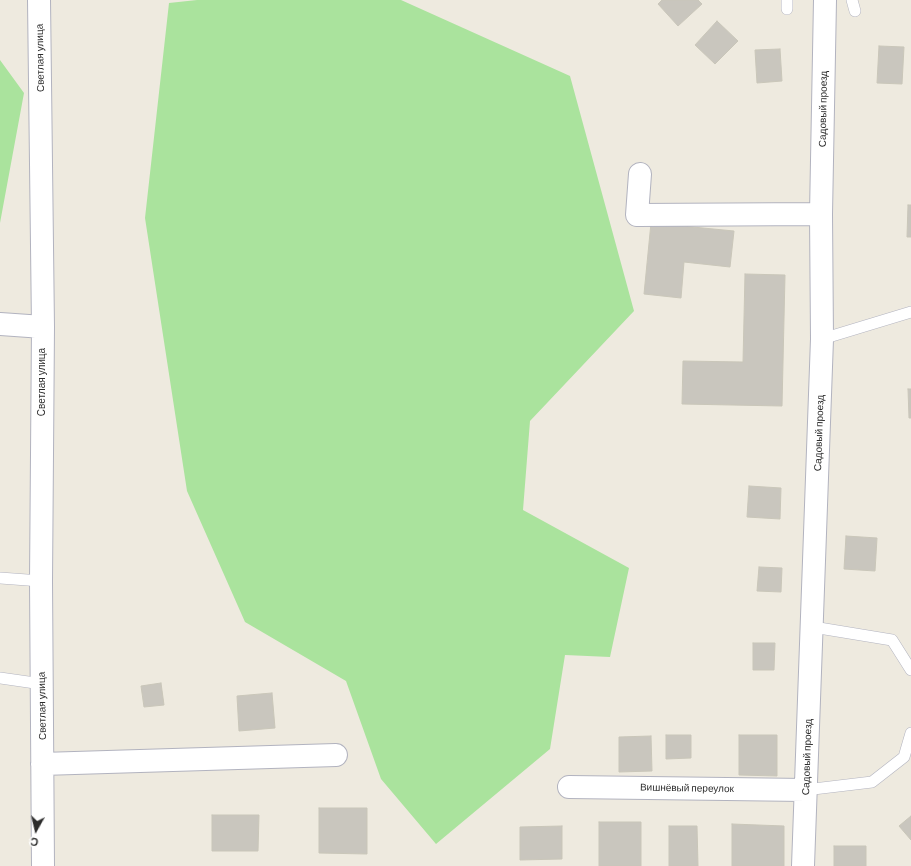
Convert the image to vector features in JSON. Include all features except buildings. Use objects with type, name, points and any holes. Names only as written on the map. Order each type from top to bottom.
[{"type":"street","name":"Светлая улица","points":[[39,0],[43,327],[41,581],[43,866]]},
{"type":"street","name":"Садовый проезд","points":[[804,866],[805,790],[822,339],[821,214],[825,0]]},
{"type":"street","points":[[640,174],[637,215],[821,214]]},
{"type":"street","points":[[0,324],[43,327]]},
{"type":"street","points":[[42,764],[336,755]]},
{"type":"street","name":"Вишнёвый переулок","points":[[569,787],[805,790]]},
{"type":"lane","points":[[852,0],[855,11]]},
{"type":"lane","points":[[822,339],[911,312]]},
{"type":"lane","points":[[0,578],[41,581]]},
{"type":"lane","points":[[812,627],[892,640],[911,670]]},
{"type":"lane","points":[[0,678],[42,684]]},
{"type":"lane","points":[[805,790],[872,782],[904,757],[911,733]]},
{"type":"green space","points":[[197,0],[401,0],[570,76],[634,311],[530,421],[523,510],[629,568],[610,657],[565,655],[550,749],[436,844],[381,779],[346,681],[245,622],[187,491],[145,218],[169,3]]},
{"type":"green space","points":[[0,60],[24,93],[0,223]]}]
